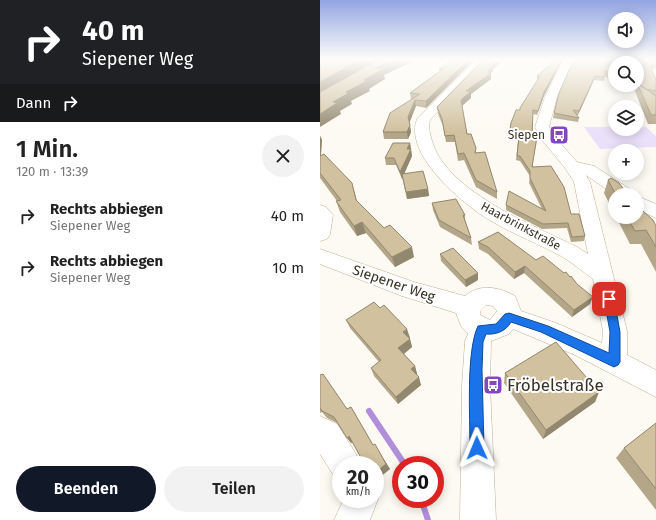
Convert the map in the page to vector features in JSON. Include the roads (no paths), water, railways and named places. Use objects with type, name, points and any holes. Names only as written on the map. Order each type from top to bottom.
[{"type":"street","name":"Haarbrinkstraße","points":[[460,83],[424,120],[421,127],[427,150],[437,166],[450,180],[488,211],[570,252],[603,275]]},
{"type":"street","points":[[558,83],[551,97],[542,127],[547,137],[572,166],[582,182],[615,332],[614,362]]},
{"type":"street","points":[[572,166],[588,170],[616,188]]},
{"type":"street","points":[[644,205],[656,212]]},
{"type":"street","points":[[320,211],[324,215],[320,234]]},
{"type":"street","name":"Siepener Weg","points":[[320,256],[410,290],[475,318],[490,330],[499,328],[509,317]]},
{"type":"street","points":[[478,520],[476,380],[478,342],[474,300],[482,296],[500,298],[506,303],[509,310],[509,317],[544,329],[614,362],[656,384]]},
{"type":"street","points":[[320,431],[326,435],[339,456]]},
{"type":"street","points":[[352,520],[357,508]]},
{"type":"waterway","points":[[369,411],[399,456]]},
{"type":"waterway","points":[[424,508],[428,520]]},
{"type":"place","name":"Siepen","points":[[559,135]]},
{"type":"place","name":"Fröbelstraße","points":[[493,385]]}]
